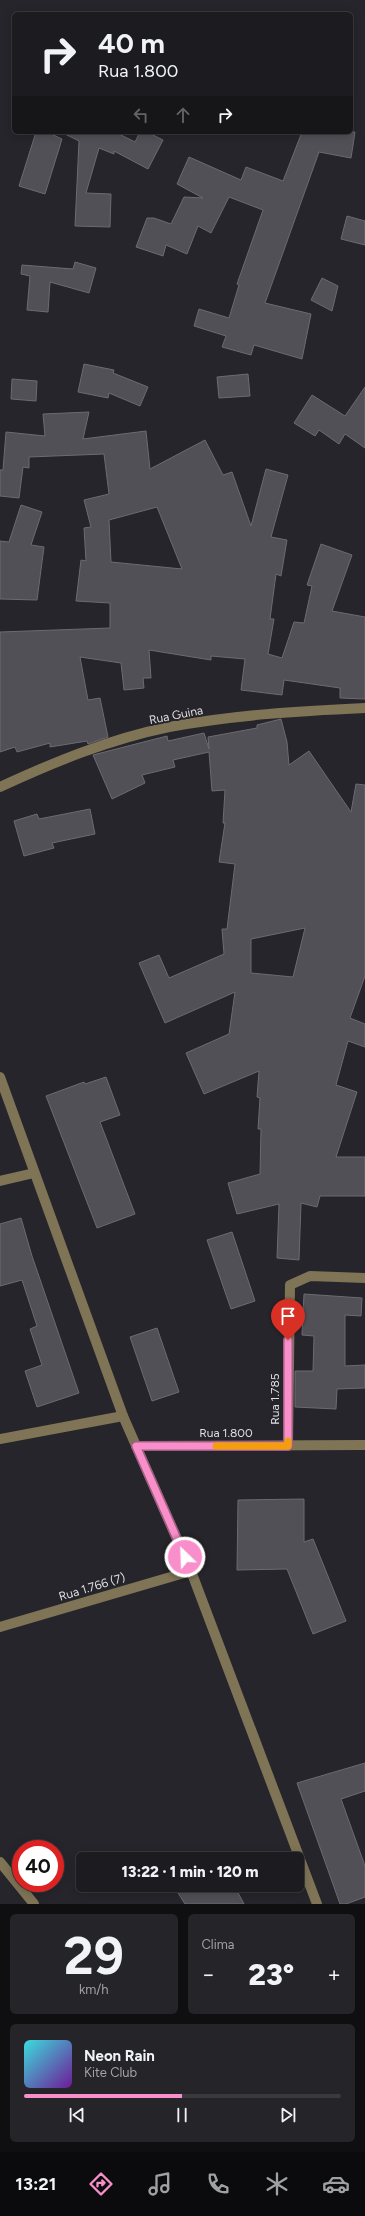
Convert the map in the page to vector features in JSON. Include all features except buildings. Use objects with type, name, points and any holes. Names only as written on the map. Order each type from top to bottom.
[{"type":"street","name":"Rua Guina","points":[[0,787],[90,749],[168,728],[268,713],[365,708]]},
{"type":"street","points":[[0,1077],[123,1416],[191,1571],[317,1904]]},
{"type":"street","points":[[0,1181],[34,1173]]},
{"type":"street","name":"Rua 1.785","points":[[288,1446],[290,1285],[310,1276],[365,1278]]},
{"type":"street","points":[[0,1439],[123,1416]]},
{"type":"street","name":"Rua 1.800","points":[[136,1446],[365,1446]]},
{"type":"street","name":"Rua 1.766 (7)","points":[[0,1627],[191,1571]]},
{"type":"street","points":[[0,1862],[34,1904]]},
{"type":"slow traffic","points":[[216,1446],[288,1446],[288,1441]]},
{"type":"route","points":[[185,1557],[136,1446],[288,1446],[288,1340]]}]
